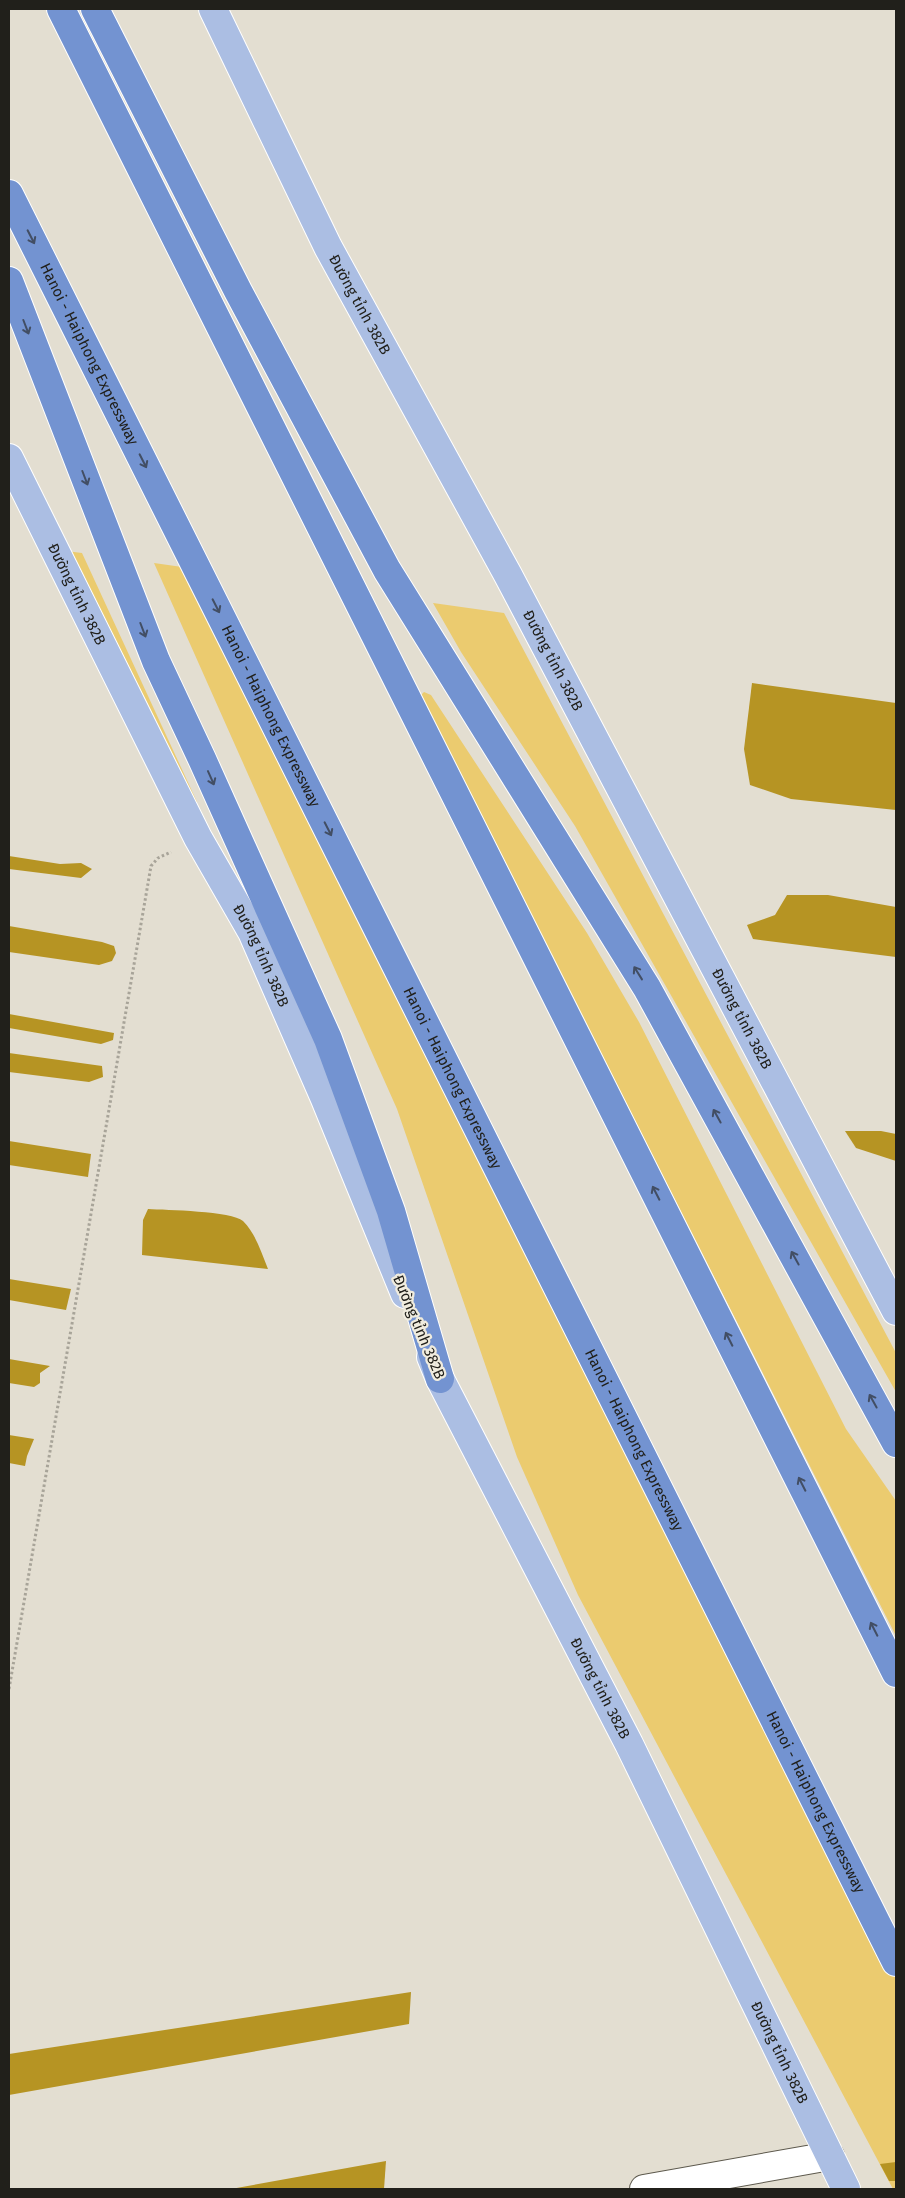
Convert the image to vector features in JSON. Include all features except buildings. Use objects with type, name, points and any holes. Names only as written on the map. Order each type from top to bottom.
[{"type":"highway","points":[[61,9],[896,1673]]},
{"type":"highway","points":[[95,9],[238,291],[387,570],[647,988],[896,1443]]},
{"type":"highway","name":"Hanoi - Haiphong Expressway","points":[[9,194],[896,1962]]},
{"type":"highway","points":[[9,281],[156,661],[328,1039],[391,1211],[440,1379]]},
{"type":"main road","name":"Đường tỉnh 382B","points":[[213,9],[328,247],[508,575],[896,1311]]},
{"type":"main road","name":"Đường tỉnh 382B","points":[[9,458],[56,549],[198,838],[252,932],[325,1099],[440,1379],[629,1744],[846,2189]]},
{"type":"street","points":[[644,2189],[830,2156]]},
{"type":"path","points":[[9,1689],[151,866],[158,858],[198,838]]},
{"type":"shaded area","points":[[66,551],[82,553],[197,802],[189,805]]},
{"type":"shaded area","points":[[154,563],[189,568],[896,1973],[896,2189],[893,2189],[578,1595],[517,1457],[397,1109]]},
{"type":"shaded area","points":[[433,603],[504,613],[896,1353],[896,1392],[575,826],[461,652]]},
{"type":"shaded area","points":[[752,683],[896,703],[896,810],[791,799],[750,785],[744,749]]},
{"type":"shaded area","points":[[424,692],[431,695],[587,933],[639,1022],[846,1429],[896,1501],[896,1636],[420,696]]},
{"type":"shaded area","points":[[9,856],[60,864],[81,863],[92,869],[81,878],[9,869]]},
{"type":"shaded area","points":[[787,895],[828,895],[896,907],[896,957],[753,939],[747,925],[775,915]]},
{"type":"shaded area","points":[[9,926],[102,942],[114,946],[116,953],[112,961],[99,965],[9,952]]},
{"type":"shaded area","points":[[9,1014],[114,1033],[113,1040],[101,1044],[9,1028]]},
{"type":"shaded area","points":[[9,1053],[102,1066],[103,1077],[89,1082],[9,1072]]},
{"type":"shaded area","points":[[845,1131],[881,1131],[896,1134],[896,1161],[856,1148]]},
{"type":"shaded area","points":[[9,1141],[91,1154],[88,1177],[9,1165]]},
{"type":"shaded area","points":[[148,1209],[226,1215],[243,1221],[258,1244],[268,1269],[142,1255],[143,1220]]},
{"type":"shaded area","points":[[9,1279],[71,1289],[66,1310],[9,1300]]},
{"type":"shaded area","points":[[9,1359],[50,1366],[40,1373],[40,1383],[34,1387],[9,1383]]},
{"type":"shaded area","points":[[9,1435],[34,1439],[25,1466],[9,1463]]},
{"type":"shaded area","points":[[411,1992],[409,2024],[9,2095],[9,2054]]},
{"type":"shaded area","points":[[386,2161],[384,2189],[231,2189]]},
{"type":"shaded area","points":[[896,2162],[896,2181],[889,2181],[880,2164]]}]
